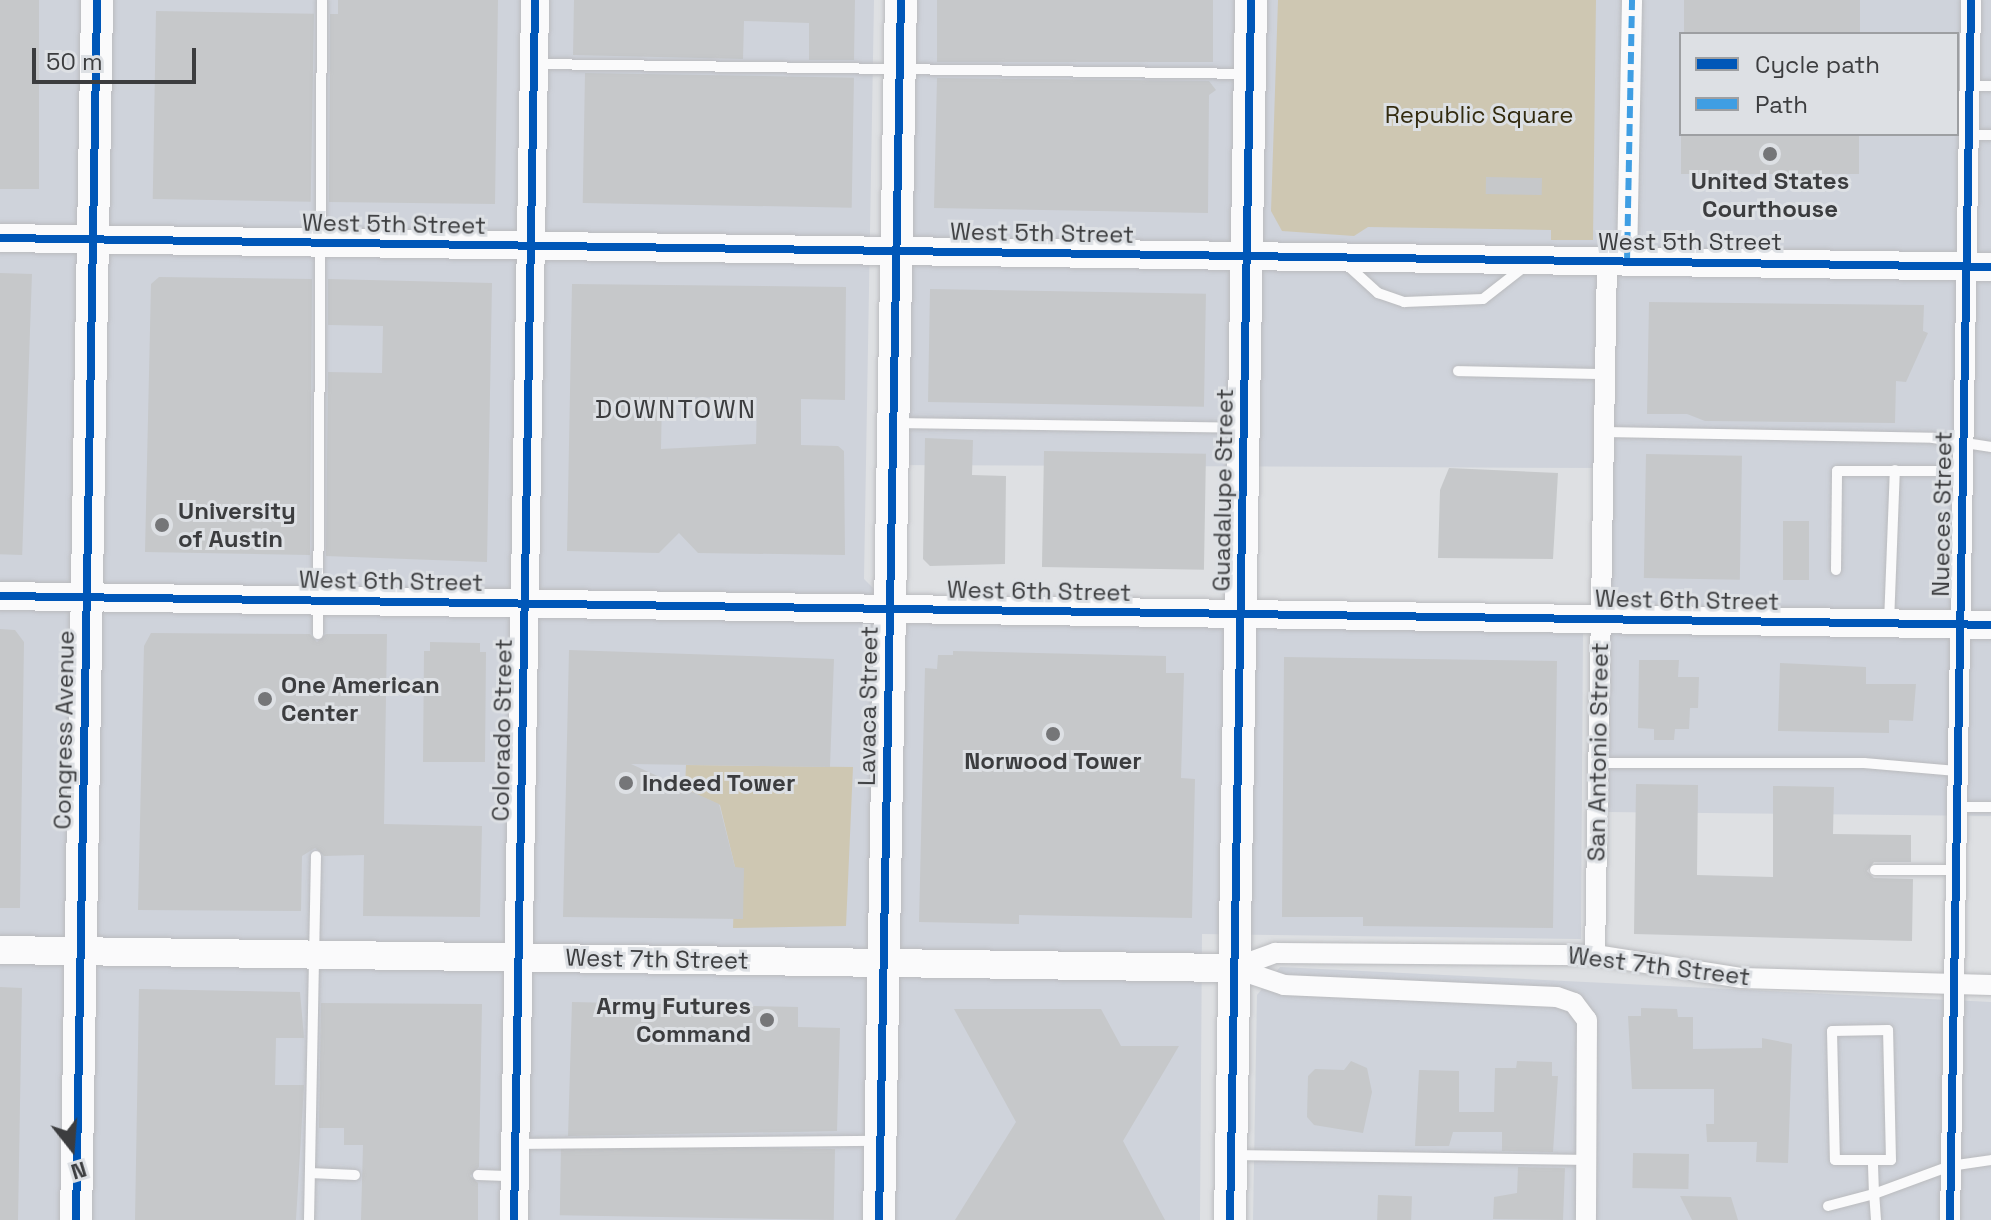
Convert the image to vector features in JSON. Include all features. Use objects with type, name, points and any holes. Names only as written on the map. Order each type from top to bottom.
[{"type":"main road","name":"Congress Avenue","points":[[76,1220],[97,0]]},
{"type":"main road","name":"Colorado Street","points":[[514,1220],[535,0]]},
{"type":"main road","name":"Lavaca Street","points":[[879,1220],[901,0]]},
{"type":"main road","name":"Guadalupe Street","points":[[1230,1220],[1251,0]]},
{"type":"main road","name":"West 5th Street","points":[[0,238],[1978,267]]},
{"type":"main road","name":"West 6th Street","points":[[0,596],[1991,625]]},
{"type":"main road","name":"West 7th Street","points":[[0,950],[1234,968]]},
{"type":"street","name":"San Antonio Street","points":[[1595,955],[1605,374],[1617,262],[1632,0]]},
{"type":"street","name":"Nueces Street","points":[[1950,1220],[1963,446],[1978,267],[1968,135],[1971,0]]},
{"type":"street","name":"West 7th Street","points":[[1234,968],[1275,953],[1595,955],[1742,978],[1991,985]]},
{"type":"street","name":"West 7th Street","points":[[1234,968],[1284,985],[1557,997],[1574,1003],[1587,1020],[1586,1160]]},
{"type":"street","points":[[1586,1160],[1586,1220]]},
{"type":"lane","points":[[318,634],[322,0]]},
{"type":"lane","points":[[534,64],[1250,74]]},
{"type":"lane","points":[[1969,86],[1991,86]]},
{"type":"lane","points":[[1968,135],[1991,135]]},
{"type":"lane","points":[[1339,258],[1378,293],[1404,302],[1483,299],[1532,260]]},
{"type":"lane","points":[[1458,371],[1605,374]]},
{"type":"lane","points":[[893,423],[1244,429]]},
{"type":"lane","points":[[1604,432],[1933,438],[1963,446],[1991,447]]},
{"type":"lane","points":[[1889,623],[1895,470]]},
{"type":"lane","points":[[1836,570],[1837,471],[1963,471]]},
{"type":"lane","points":[[1598,763],[1864,763],[1957,771]]},
{"type":"lane","points":[[1957,807],[1991,807]]},
{"type":"lane","points":[[309,1220],[316,856]]},
{"type":"lane","points":[[1875,870],[1955,870]]},
{"type":"lane","points":[[1888,1030],[1891,1160],[1873,1160],[1835,1160],[1832,1031],[1888,1030]]},
{"type":"lane","points":[[515,1144],[880,1141]]},
{"type":"lane","points":[[1231,1155],[1586,1160]]},
{"type":"lane","points":[[1873,1160],[1876,1220]]},
{"type":"lane","points":[[1828,1206],[1874,1194],[1950,1166],[1991,1160]]},
{"type":"lane","points":[[310,1173],[355,1175]]},
{"type":"lane","points":[[478,1175],[515,1176]]},
{"type":"shaded area","points":[[0,0],[874,0],[864,579],[906,621],[1583,630],[1581,939],[1202,934],[1200,1220],[0,1220]]},
{"type":"shaded area","points":[[894,0],[1991,0],[1991,816],[1606,812],[1607,468],[887,465]]},
{"type":"shaded area","points":[[1280,967],[1991,1002],[1991,1220],[1253,1220],[1257,995]]},
{"type":"green space","name":"Republic Square","points":[[1278,0],[1596,0],[1593,240],[1551,240],[1551,230],[1368,227],[1354,236],[1282,231],[1271,211]]},
{"type":"green space","points":[[686,765],[853,767],[846,926],[733,928],[735,867],[720,805],[685,789]]},
{"type":"building","points":[[0,0],[39,0],[39,189],[0,189]]},
{"type":"building","points":[[338,0],[498,0],[495,204],[329,202],[330,14],[338,14]]},
{"type":"building","points":[[574,0],[855,0],[854,60],[809,60],[809,23],[744,21],[743,59],[573,55]]},
{"type":"building","points":[[937,0],[1213,0],[1213,62],[937,62]]},
{"type":"building","points":[[1684,0],[1860,0],[1860,32],[1684,32]]},
{"type":"building","points":[[156,11],[314,14],[311,202],[153,199]]},
{"type":"building","points":[[585,73],[854,78],[852,208],[583,203]]},
{"type":"building","points":[[937,78],[1209,81],[1216,90],[1209,95],[1208,213],[934,208]]},
{"type":"building","name":"United States Courthouse","points":[[1681,136],[1859,136],[1859,174],[1681,174]]},
{"type":"building","points":[[1486,177],[1542,178],[1542,195],[1486,194]]},
{"type":"building","points":[[0,273],[32,274],[22,555],[0,554]]},
{"type":"building","points":[[159,277],[312,279],[310,555],[145,552],[151,284]]},
{"type":"building","points":[[328,279],[492,283],[487,562],[326,556],[328,372],[382,373],[383,326],[328,325]]},
{"type":"building","points":[[572,284],[846,287],[845,400],[801,399],[801,445],[838,446],[844,451],[845,555],[698,553],[679,533],[659,553],[567,551]],"holes":[[[662,397],[757,398],[756,444],[661,449]]]},
{"type":"building","points":[[930,289],[1206,294],[1204,407],[928,402]]},
{"type":"building","points":[[1649,302],[1924,305],[1923,331],[1928,333],[1906,382],[1896,381],[1895,423],[1705,421],[1687,414],[1647,414]]},
{"type":"building","points":[[925,438],[973,440],[972,475],[1006,476],[1005,564],[930,566],[923,559]]},
{"type":"building","points":[[1044,451],[1206,454],[1204,570],[1042,567]]},
{"type":"building","points":[[1646,454],[1742,456],[1740,580],[1644,578]]},
{"type":"building","points":[[1449,468],[1558,473],[1553,559],[1438,558],[1440,490]]},
{"type":"building","points":[[1783,521],[1809,521],[1809,580],[1783,580]]},
{"type":"building","points":[[0,629],[15,630],[24,642],[20,908],[0,908]]},
{"type":"building","name":"One American Center","points":[[151,633],[310,634],[317,642],[326,634],[387,634],[384,824],[482,826],[480,917],[363,916],[364,855],[324,856],[315,848],[302,856],[301,911],[138,910],[144,646]]},
{"type":"building","points":[[430,642],[480,643],[480,652],[486,652],[485,762],[423,762],[424,651],[430,651]]},
{"type":"building","name":"Indeed Tower","points":[[569,650],[834,659],[830,767],[631,764],[719,804],[735,867],[744,868],[743,919],[563,917]]},
{"type":"building","points":[[953,651],[1166,656],[1166,673],[1184,673],[1181,778],[1195,779],[1192,918],[1019,915],[1019,924],[919,922],[925,668],[937,669],[938,655],[953,655]]},
{"type":"building","points":[[1284,657],[1557,661],[1553,928],[1363,926],[1363,917],[1282,917]]},
{"type":"building","points":[[1639,660],[1679,660],[1678,677],[1699,677],[1698,708],[1690,708],[1689,729],[1675,729],[1674,740],[1654,740],[1654,729],[1638,728]]},
{"type":"building","points":[[1780,663],[1866,667],[1866,684],[1916,684],[1913,721],[1889,720],[1889,733],[1778,731]]},
{"type":"building","points":[[1636,784],[1698,785],[1697,875],[1773,877],[1773,786],[1834,787],[1833,834],[1911,835],[1911,862],[1874,862],[1867,871],[1874,878],[1913,879],[1912,941],[1634,934]]},
{"type":"building","points":[[0,987],[22,988],[18,1220],[0,1220]]},
{"type":"building","points":[[139,989],[300,992],[304,1038],[276,1038],[275,1085],[304,1085],[296,1220],[135,1220]]},
{"type":"building","points":[[572,1002],[798,1007],[798,1027],[840,1028],[837,1131],[568,1136]]},
{"type":"building","points":[[321,1003],[482,1004],[479,1167],[470,1176],[478,1183],[478,1220],[361,1220],[363,1145],[344,1145],[344,1128],[319,1128]]},
{"type":"building","points":[[1641,1008],[1677,1009],[1678,1017],[1693,1017],[1693,1049],[1762,1048],[1762,1038],[1792,1044],[1788,1163],[1756,1162],[1757,1142],[1707,1142],[1706,1124],[1714,1124],[1714,1089],[1632,1089],[1628,1016],[1641,1016]]},
{"type":"building","points":[[954,1009],[1101,1009],[1121,1046],[1179,1046],[1123,1141],[1165,1220],[955,1220],[1016,1122]]},
{"type":"building","points":[[1351,1061],[1367,1068],[1372,1092],[1363,1133],[1314,1125],[1307,1117],[1308,1076],[1315,1069],[1344,1070]]},
{"type":"building","points":[[1517,1061],[1552,1062],[1552,1076],[1558,1076],[1553,1152],[1502,1151],[1502,1132],[1453,1132],[1449,1146],[1415,1146],[1419,1070],[1459,1071],[1459,1112],[1494,1112],[1495,1068],[1516,1068]]},
{"type":"building","points":[[561,1144],[835,1149],[834,1220],[560,1215]]},
{"type":"building","points":[[1633,1153],[1689,1154],[1688,1189],[1632,1188]]},
{"type":"building","points":[[1518,1167],[1565,1168],[1563,1220],[1493,1219],[1494,1197],[1517,1193]]},
{"type":"building","points":[[1378,1195],[1412,1196],[1411,1220],[1377,1220]]},
{"type":"building","points":[[1680,1196],[1731,1197],[1738,1220],[1692,1220]]},
{"type":"marked path","points":[[1627,262],[1632,0]]},
{"type":"cycle path","points":[[76,1220],[97,0]]},
{"type":"cycle path","points":[[514,1220],[535,0]]},
{"type":"cycle path","points":[[879,1220],[901,0]]},
{"type":"cycle path","points":[[1230,1220],[1251,0]]},
{"type":"cycle path","points":[[1950,1220],[1971,0]]},
{"type":"cycle path","points":[[0,238],[1991,267]]},
{"type":"cycle path","points":[[0,596],[1991,625]]},
{"type":"place","name":"United States Courthouse","points":[[1770,154]]},
{"type":"place","name":"University of Austin","points":[[162,525]]},
{"type":"place","name":"One American Center","points":[[265,699]]},
{"type":"place","name":"Norwood Tower","points":[[1053,734]]},
{"type":"place","name":"Indeed Tower","points":[[626,783]]},
{"type":"place","name":"Army Futures Command","points":[[767,1020]]},
{"type":"district","name":"DOWNTOWN","points":[[676,410]]}]
